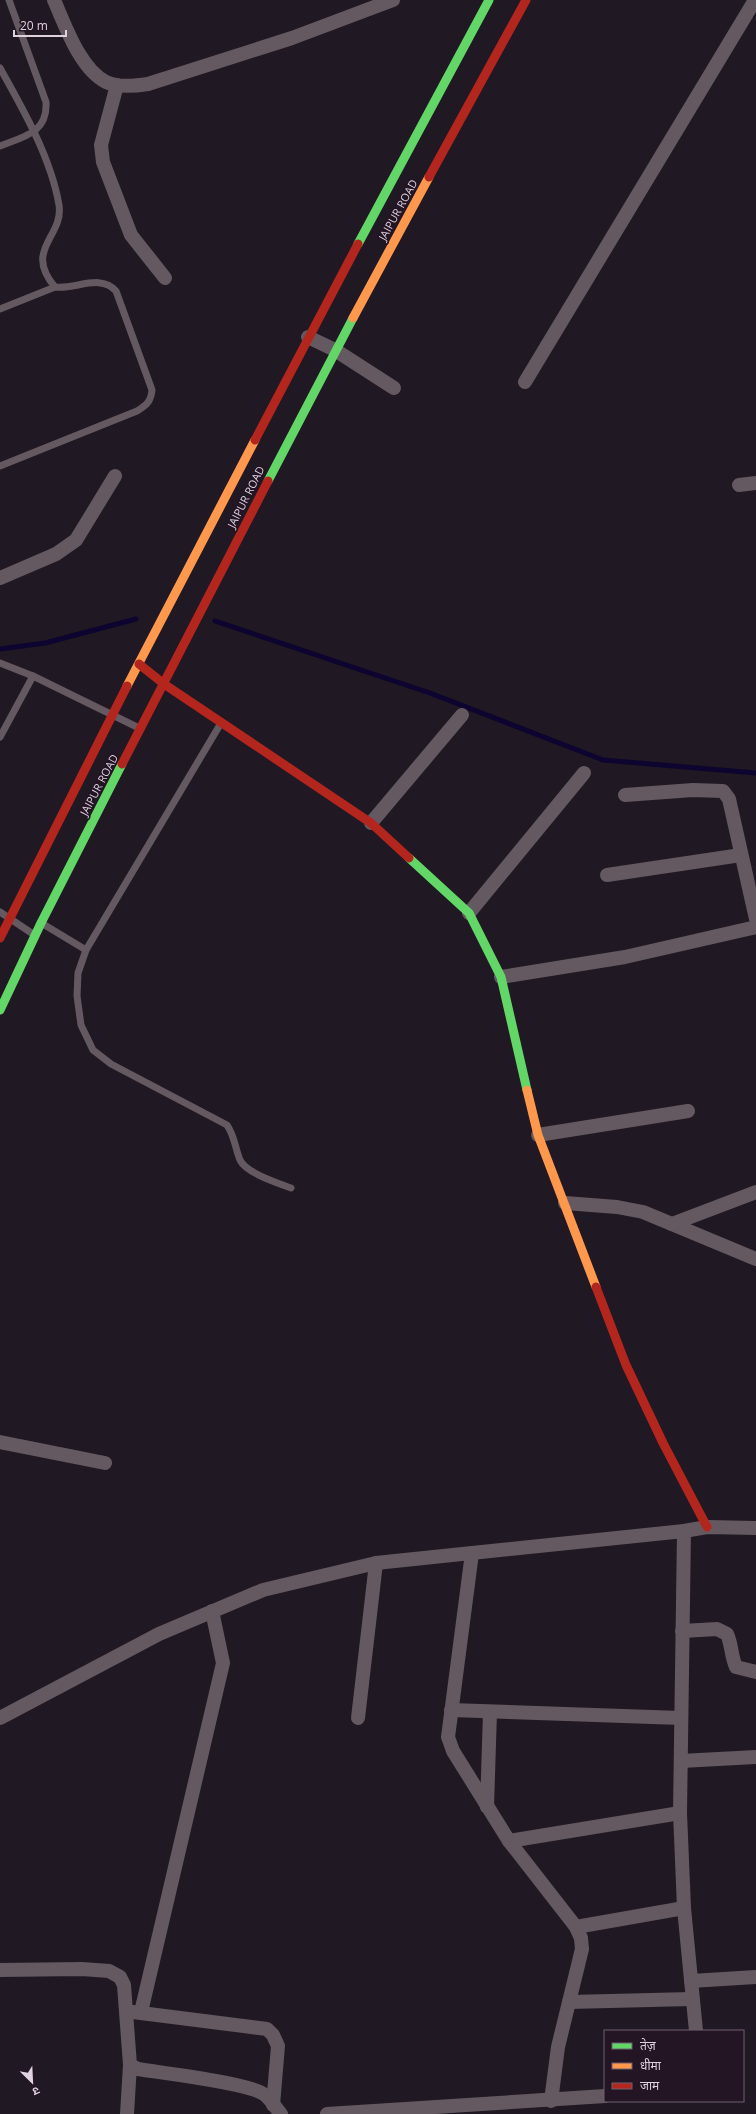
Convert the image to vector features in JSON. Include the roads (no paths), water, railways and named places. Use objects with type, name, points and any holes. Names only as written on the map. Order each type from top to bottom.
[{"type":"main road","name":"JAIPUR ROAD","points":[[0,938],[111,715],[139,664],[308,336],[490,0]]},
{"type":"main road","name":"JAIPUR ROAD","points":[[0,1010],[41,923],[142,729],[335,350],[526,0]]},
{"type":"main road","points":[[139,664],[164,684],[222,721],[371,823],[469,913],[501,977],[538,1135],[626,1365],[663,1443],[707,1527]]},
{"type":"street","points":[[54,0],[83,60],[94,73],[106,82],[117,85],[134,86],[148,84],[292,38],[393,0]]},
{"type":"street","points":[[525,382],[755,0]]},
{"type":"street","points":[[117,85],[101,145],[103,162],[131,235],[165,278]]},
{"type":"street","points":[[308,336],[335,350],[394,388]]},
{"type":"street","points":[[0,578],[56,554],[76,540],[115,476]]},
{"type":"street","points":[[739,486],[756,483]]},
{"type":"street","points":[[371,823],[462,715]]},
{"type":"street","points":[[469,913],[584,774]]},
{"type":"street","points":[[625,795],[693,790],[723,791],[729,799],[756,920]]},
{"type":"street","points":[[607,875],[741,855]]},
{"type":"street","points":[[501,977],[625,957],[756,927]]},
{"type":"street","points":[[538,1135],[688,1111]]},
{"type":"street","points":[[672,1224],[756,1192]]},
{"type":"street","points":[[565,1203],[617,1207],[643,1212],[756,1259]]},
{"type":"street","points":[[0,1442],[105,1463]]},
{"type":"street","points":[[0,1718],[159,1634],[263,1590],[376,1563],[684,1531],[707,1527],[756,1528]]},
{"type":"street","points":[[684,1531],[680,1813],[684,1908],[696,2030]]},
{"type":"street","points":[[472,1553],[448,1737],[453,1751],[509,1841],[576,1927],[581,1938],[582,1949],[558,2047],[551,2101]]},
{"type":"street","points":[[358,1718],[376,1563]]},
{"type":"street","points":[[141,2012],[223,1663],[212,1611]]},
{"type":"street","points":[[682,1631],[717,1629],[727,1634],[732,1643],[732,1659],[736,1667],[746,1671],[756,1672]]},
{"type":"street","points":[[451,1710],[681,1718]]},
{"type":"street","points":[[487,1807],[490,1712]]},
{"type":"street","points":[[681,1762],[756,1757]]},
{"type":"street","points":[[509,1841],[680,1813]]},
{"type":"street","points":[[576,1927],[684,1908]]},
{"type":"street","points":[[0,1970],[82,1969],[109,1971],[120,1977],[124,1985],[130,2065],[127,2114]]},
{"type":"street","points":[[691,1981],[756,1977]]},
{"type":"street","points":[[569,2002],[692,1999]]},
{"type":"street","points":[[126,2011],[267,2029],[273,2035],[278,2046],[277,2109]]},
{"type":"street","points":[[130,2065],[138,2069],[211,2080],[253,2089],[265,2094],[277,2109]]},
{"type":"street","points":[[327,2114],[551,2101],[604,2096]]},
{"type":"lane","points":[[0,146],[34,133],[47,114],[46,102],[9,0]]},
{"type":"lane","points":[[0,68],[34,133],[50,173],[59,206],[55,225],[43,251],[42,262],[46,274],[54,287]]},
{"type":"lane","points":[[0,309],[54,287],[63,288],[101,282],[110,284],[116,291],[152,390],[151,399],[137,411],[0,466]]},
{"type":"lane","points":[[0,663],[33,676],[142,729]]},
{"type":"lane","points":[[0,737],[33,676]]},
{"type":"lane","points":[[222,721],[86,950],[78,973],[76,996],[81,1024],[93,1050],[111,1064],[227,1126],[234,1135],[240,1161],[246,1169],[291,1188]]},
{"type":"lane","points":[[0,912],[35,936]]},
{"type":"lane","points":[[41,923],[86,950]]},
{"type":"waterway","points":[[0,649],[45,643],[136,619]]},
{"type":"waterway","points":[[215,621],[430,693],[603,760],[756,773]]}]
